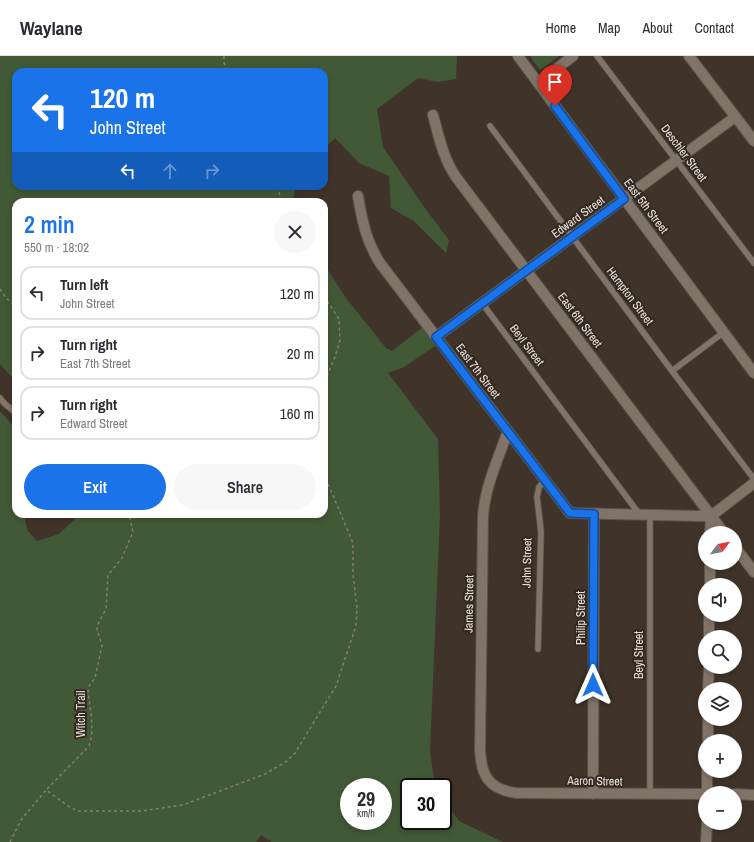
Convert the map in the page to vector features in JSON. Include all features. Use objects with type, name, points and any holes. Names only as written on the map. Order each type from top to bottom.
[{"type":"street","name":"East 5th Street","points":[[518,56],[754,373]]},
{"type":"street","points":[[538,83],[574,56]]},
{"type":"street","points":[[689,56],[754,142]]},
{"type":"street","name":"East 6th Street","points":[[433,115],[443,153],[451,170],[719,526]]},
{"type":"street","name":"Edward Street","points":[[436,337],[735,117]]},
{"type":"street","name":"East 7th Street","points":[[358,196],[367,238],[380,263],[570,513],[594,514]]},
{"type":"street","name":"James Street","points":[[489,780],[482,764],[480,749],[483,516],[488,487],[508,431]]},
{"type":"street","points":[[594,514],[711,516],[754,483]]},
{"type":"street","name":"Philip Street","points":[[593,794],[594,514]]},
{"type":"street","points":[[710,526],[711,516]]},
{"type":"street","points":[[742,556],[754,572]]},
{"type":"street","name":"Aaron Street","points":[[489,780],[502,790],[516,793],[698,794]]},
{"type":"street","points":[[742,794],[754,795]]},
{"type":"street","points":[[706,842],[707,830]]},
{"type":"lane","name":"Deschler Street","points":[[597,56],[754,263]]},
{"type":"lane","name":"Hampton Street","points":[[490,126],[754,479]]},
{"type":"lane","name":"Beyl Street","points":[[482,304],[645,515],[650,794]]},
{"type":"lane","points":[[672,371],[724,332]]},
{"type":"lane","points":[[0,398],[12,410]]},
{"type":"lane","name":"John Street","points":[[538,649],[541,532],[537,497],[539,488],[545,480]]},
{"type":"path","points":[[224,56],[226,68]]},
{"type":"path","points":[[0,289],[12,303]]},
{"type":"path","points":[[328,302],[339,319],[340,340],[328,374]]},
{"type":"path","points":[[46,790],[68,806],[78,810],[141,811],[183,805],[265,774],[287,761],[295,753],[336,686],[356,626],[357,608],[353,574],[353,543],[328,484]]},
{"type":"path","name":"Witch Trail","points":[[10,842],[21,820],[46,790],[89,746],[92,724],[88,691],[89,686],[95,678],[102,645],[97,629],[106,608],[108,575],[122,558],[133,532],[130,518]]},
{"type":"green space","points":[[0,56],[457,56],[456,79],[438,82],[418,78],[377,109],[383,147],[449,240],[446,253],[414,221],[391,208],[389,176],[359,163],[335,138],[328,145],[328,68],[12,68],[12,190],[295,190],[293,198],[12,198],[12,378],[0,364]]},
{"type":"green space","points":[[530,56],[559,56],[540,70]]},
{"type":"green space","points":[[328,270],[346,298],[386,348],[392,351],[423,327],[435,346],[404,367],[388,373],[438,439],[440,516],[430,751],[434,778],[400,778],[400,830],[452,830],[452,811],[459,821],[503,842],[272,842],[261,835],[256,842],[0,842],[0,411],[12,424],[12,518],[25,518],[27,530],[37,541],[59,534],[76,518],[328,518]]},
{"type":"route","points":[[555,106],[624,199],[436,337],[570,513],[594,514],[593,685]]}]
